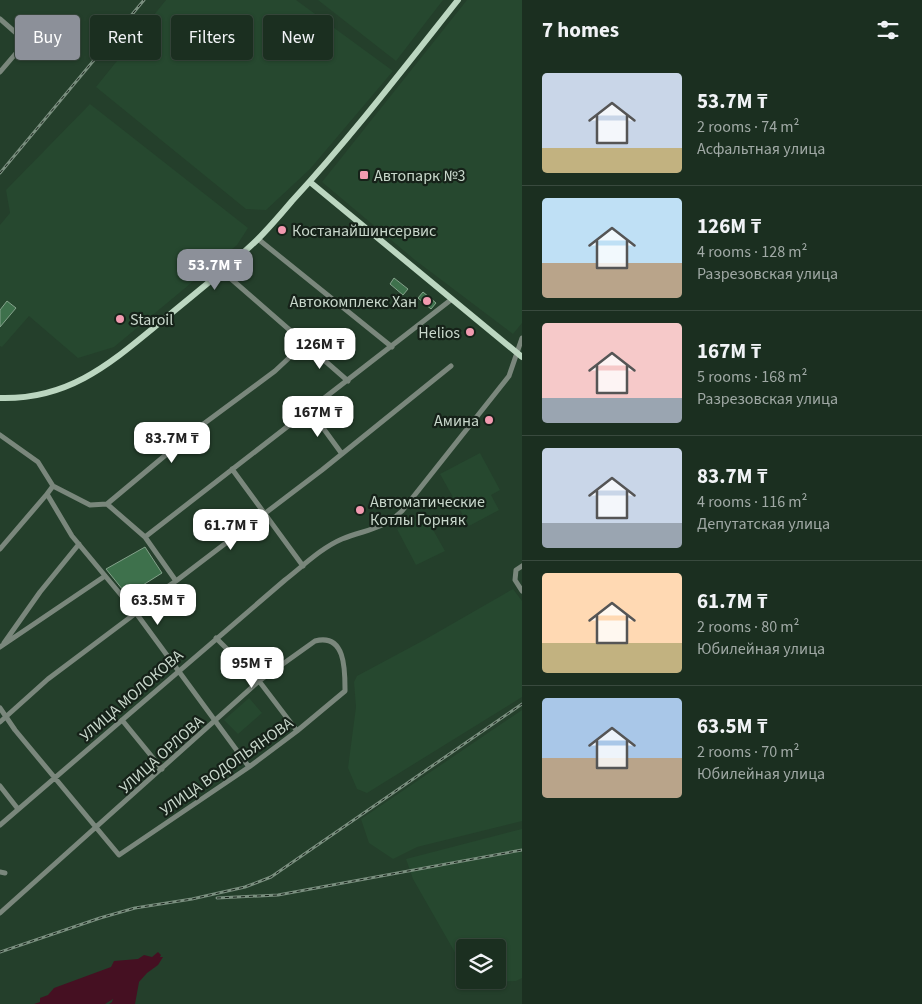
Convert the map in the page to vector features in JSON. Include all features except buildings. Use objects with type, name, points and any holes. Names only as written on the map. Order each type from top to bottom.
[{"type":"main road","points":[[0,398],[16,399],[47,394],[82,381],[108,364],[222,271],[258,239],[310,182],[358,126],[458,0]]},
{"type":"main road","points":[[310,182],[522,357]]},
{"type":"street","points":[[0,19],[24,40],[23,44],[0,72]]},
{"type":"street","points":[[258,239],[392,347]]},
{"type":"street","points":[[222,271],[348,381]]},
{"type":"street","points":[[145,537],[452,299]]},
{"type":"street","name":"УЛИЦА МОЛОКОВА","points":[[0,825],[216,638],[326,547],[342,539],[382,526],[402,511],[494,398],[509,376],[522,338]]},
{"type":"street","points":[[0,435],[38,462],[53,486],[90,505],[107,504],[198,428],[274,371],[305,343]]},
{"type":"street","points":[[0,722],[48,679],[136,613],[143,603],[176,582],[342,454],[451,366]]},
{"type":"street","points":[[310,410],[342,454]]},
{"type":"street","points":[[232,469],[303,566]]},
{"type":"street","points":[[0,549],[53,486]]},
{"type":"street","points":[[47,494],[79,544],[136,613],[249,767]]},
{"type":"street","points":[[107,504],[145,537],[176,582]]},
{"type":"street","points":[[1,646],[40,592],[79,544]]},
{"type":"street","points":[[522,566],[516,570],[515,580],[522,591]]},
{"type":"street","points":[[1,646],[105,576]]},
{"type":"street","points":[[216,638],[259,681],[297,731]]},
{"type":"street","name":"УЛИЦА ОРЛОВА","points":[[0,913],[162,770],[259,681],[314,641],[323,639],[331,642],[344,657]]},
{"type":"street","name":"УЛИЦА ВОДОПЬЯНОВА","points":[[97,827],[119,855],[249,767],[297,731],[345,691],[344,657]]},
{"type":"street","points":[[0,708],[55,778],[97,827]]},
{"type":"street","points":[[122,720],[162,770]]},
{"type":"street","points":[[0,786],[18,809]]},
{"type":"shaded area","points":[[166,0],[296,0],[316,15],[263,15],[263,60],[333,60],[333,27],[393,71],[310,169],[266,210],[246,209],[96,87],[118,60],[161,60],[161,15],[154,15]]},
{"type":"shaded area","points":[[318,0],[443,0],[396,61]]},
{"type":"shaded area","points":[[467,0],[522,0],[522,323],[513,334],[415,260],[322,182]]},
{"type":"shaded area","points":[[90,104],[248,228],[237,245],[114,347],[78,358],[29,316],[2,347],[0,346],[0,225],[10,213],[6,190]]},
{"type":"shaded area","points":[[480,453],[500,490],[491,495],[499,510],[469,526],[440,474]]},
{"type":"shaded area","points":[[424,514],[445,551],[416,565],[397,529]]},
{"type":"shaded area","points":[[513,589],[522,601],[522,697],[367,793],[357,789],[348,768],[356,707],[354,682],[357,676]]},
{"type":"shaded area","points":[[249,698],[262,713],[238,734],[224,720]]},
{"type":"shaded area","points":[[522,710],[522,821],[417,847],[393,859],[369,843],[361,819]]},
{"type":"shaded area","points":[[522,829],[522,978],[516,981],[506,981],[506,939],[456,939],[456,954],[413,879],[406,859]]},
{"type":"shaded area","points":[[158,952],[161,955],[160,957],[163,957],[158,965],[139,982],[135,1004],[109,1004],[113,999],[105,1004],[34,1004],[40,1002],[40,998],[48,995],[54,988],[111,967],[114,961],[138,959],[144,955],[152,957]]},
{"type":"railway","points":[[0,173],[144,0]]},
{"type":"railway","points":[[0,952],[135,908],[192,899],[245,887],[271,877],[522,704]]},
{"type":"railway","points":[[217,898],[278,895],[522,850]]},
{"type":"place","name":"Автопарк №3","points":[[364,175]]},
{"type":"place","name":"Костанайшинсервис","points":[[282,230]]},
{"type":"place","name":"Автокомплекс Хан","points":[[427,301]]},
{"type":"place","name":"Staroil","points":[[120,319]]},
{"type":"place","name":"Helios","points":[[470,332]]},
{"type":"place","name":"Амина","points":[[489,420]]},
{"type":"place","name":"Автоматические Котлы Горняк","points":[[360,510]]}]
